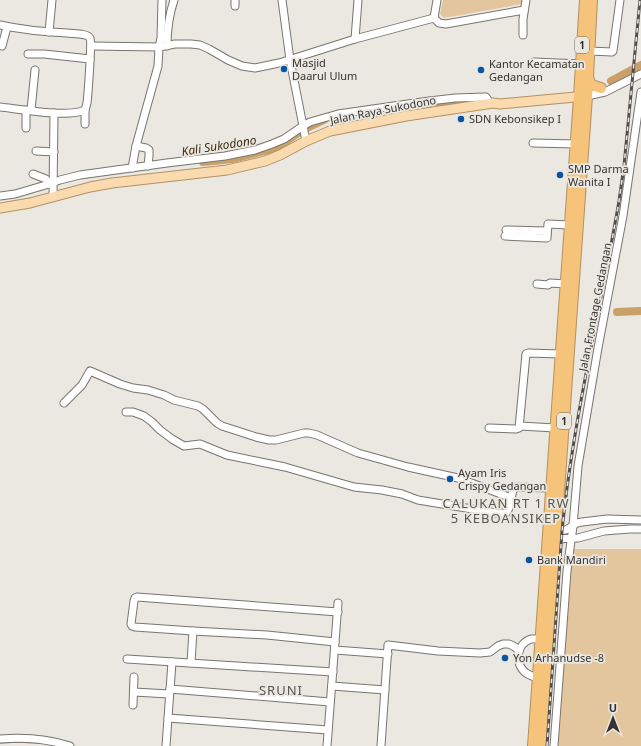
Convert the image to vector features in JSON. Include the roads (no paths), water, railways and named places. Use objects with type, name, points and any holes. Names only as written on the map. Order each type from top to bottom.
[{"type":"highway","name":"1","points":[[541,746],[552,535],[583,93],[581,64],[585,0]]},
{"type":"highway","name":"1","points":[[533,746],[540,639],[552,535],[551,488],[576,144],[583,93],[588,73],[592,0]]},
{"type":"highway","points":[[588,73],[590,85],[601,88]]},
{"type":"main road","name":"Jalan Raya Sukodono","points":[[0,208],[30,203],[53,194],[97,186],[227,170],[280,155],[305,138],[353,126],[491,103],[500,99],[583,93]]},
{"type":"street","points":[[49,32],[52,0]]},
{"type":"street","points":[[162,0],[162,47]]},
{"type":"street","points":[[132,168],[136,146],[174,0]]},
{"type":"street","points":[[282,0],[290,60],[305,138]]},
{"type":"street","points":[[355,39],[358,0]]},
{"type":"street","points":[[434,18],[437,0]]},
{"type":"street","points":[[523,35],[523,19],[526,0]]},
{"type":"street","points":[[589,51],[613,51],[620,0]]},
{"type":"street","points":[[434,18],[439,23],[446,24],[524,10]]},
{"type":"street","points":[[91,46],[162,47],[175,44],[191,44],[209,49],[242,66],[249,68],[262,67],[290,60],[355,39],[434,18]]},
{"type":"street","points":[[2,46],[3,26],[84,35],[90,38],[91,46],[85,124]]},
{"type":"street","points":[[28,54],[44,54],[90,59]]},
{"type":"street","points":[[534,62],[581,64]]},
{"type":"street","points":[[26,128],[35,70]]},
{"type":"street","points":[[583,93],[600,94],[641,74]]},
{"type":"street","points":[[583,93],[601,88],[615,88]]},
{"type":"street","name":"Jalan Frontage Gedangan","points":[[554,746],[567,571],[574,526],[578,466],[598,348],[623,216],[641,92]]},
{"type":"street","points":[[0,196],[15,194],[80,175],[226,156],[255,150],[272,144],[316,120],[338,114],[455,98],[486,97],[491,103]]},
{"type":"street","points":[[0,107],[54,113],[78,112],[85,110]]},
{"type":"street","points":[[53,194],[54,113]]},
{"type":"street","points":[[533,143],[576,144]]},
{"type":"street","points":[[136,146],[149,150],[150,156],[148,166]]},
{"type":"street","points":[[36,150],[54,152]]},
{"type":"street","points":[[255,150],[258,161]]},
{"type":"street","points":[[33,174],[52,183]]},
{"type":"street","points":[[505,233],[547,238],[548,224],[570,225]]},
{"type":"street","points":[[537,284],[566,284]]},
{"type":"street","points":[[520,426],[526,354],[561,354]]},
{"type":"street","points":[[64,403],[82,385],[90,371],[120,384],[148,390],[174,400],[198,406],[222,426],[256,437],[276,440],[309,433],[358,453],[408,467],[458,478],[509,498],[510,497]]},
{"type":"street","points":[[126,412],[133,412],[144,416],[160,430],[184,446],[200,444],[227,455],[285,467],[354,487],[402,494],[418,500],[496,513],[506,513],[510,509],[510,497],[515,486],[551,488]]},
{"type":"street","points":[[490,428],[516,429],[520,426],[556,428]]},
{"type":"street","points":[[552,535],[582,522],[601,520],[641,520]]},
{"type":"street","points":[[552,535],[572,538],[584,537],[604,530],[641,529]]},
{"type":"street","points":[[335,642],[267,635],[135,627],[131,624],[135,598],[137,597],[338,612]]},
{"type":"street","points":[[327,746],[338,603]]},
{"type":"street","points":[[191,663],[193,631]]},
{"type":"street","points":[[538,678],[522,670],[518,661],[519,651],[524,644],[531,640],[540,639]]},
{"type":"street","points":[[381,746],[388,646],[480,653],[490,652],[498,646],[509,644],[519,651]]},
{"type":"street","points":[[335,650],[388,654]]},
{"type":"street","points":[[127,659],[333,672]]},
{"type":"street","points":[[166,746],[172,662]]},
{"type":"street","points":[[133,705],[134,677]]},
{"type":"street","points":[[332,686],[385,690]]},
{"type":"street","points":[[134,692],[170,692],[330,702]]},
{"type":"street","points":[[168,718],[328,730]]},
{"type":"street","points":[[0,739],[10,742],[23,739],[70,746]]},
{"type":"waterway","points":[[611,81],[641,65]]},
{"type":"waterway","name":"Kali Sukodono","points":[[416,106],[467,100]]},
{"type":"waterway","name":"Kali Sukodono","points":[[203,162],[232,159],[276,148],[303,130],[324,120]]},
{"type":"waterway","points":[[617,312],[641,311]]},
{"type":"waterway","points":[[0,743],[40,743]]},
{"type":"railway","points":[[547,746],[562,531],[567,489],[580,407],[619,201],[624,166],[640,0]]},
{"type":"place","name":"Masjid Daarul Ulum","points":[[284,69]]},
{"type":"place","name":"Kantor Kecamatan Gedangan","points":[[481,70]]},
{"type":"place","name":"SDN Kebonsikep I","points":[[461,119]]},
{"type":"place","name":"SMP Darma Wanita I","points":[[560,175]]},
{"type":"place","name":"Ayam Iris Crispy Gedangan","points":[[450,479]]},
{"type":"place","name":"Bank Mandiri","points":[[529,560]]},
{"type":"place","name":"Yon Arhanudse -8","points":[[505,658]]},
{"type":"district","name":"CALUKAN RT 1 RW 5 KEBOANSIKEP","points":[[506,510]]},
{"type":"district","name":"SRUNI","points":[[281,690]]}]
